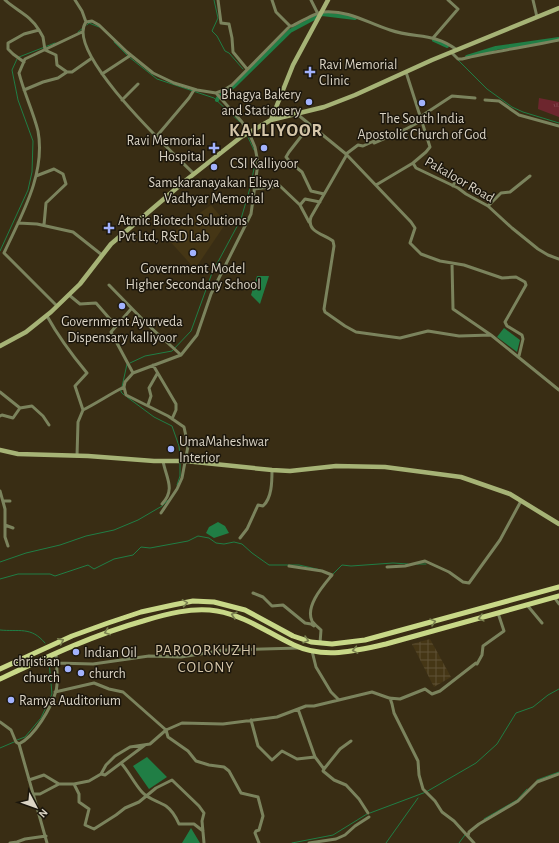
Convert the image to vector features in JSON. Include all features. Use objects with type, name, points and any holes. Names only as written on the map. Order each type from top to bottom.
[{"type":"main road","points":[[271,120],[293,65],[328,0]]},
{"type":"main road","points":[[0,346],[26,332],[47,316],[80,284],[111,244],[194,174],[241,137],[271,120],[324,107],[355,95],[451,52],[559,8]]},
{"type":"main road","points":[[0,450],[18,454],[185,461],[290,471],[336,466],[385,467],[461,477],[510,494],[559,524]]},
{"type":"main road","points":[[0,669],[72,636],[108,623],[141,612],[193,602],[214,602],[236,607],[254,614],[293,636],[304,640],[320,644],[344,644],[365,640],[559,588]]},
{"type":"main road","points":[[0,679],[102,633],[143,620],[173,613],[204,610],[223,612],[241,618],[300,648],[312,651],[339,653],[366,648],[498,614],[557,597]]},
{"type":"street","points":[[6,0],[30,17],[43,37],[45,49],[56,56],[57,65],[66,72]]},
{"type":"street","points":[[75,0],[82,11],[86,22]]},
{"type":"street","points":[[218,0],[222,23],[229,24],[233,52],[247,70]]},
{"type":"street","points":[[272,0],[276,12],[290,26]]},
{"type":"street","points":[[311,0],[320,13]]},
{"type":"street","points":[[434,38],[458,9],[448,0]]},
{"type":"street","points":[[533,0],[537,17]]},
{"type":"street","points":[[194,174],[156,137],[122,100],[102,74],[88,50],[82,32],[83,26],[86,22],[92,21],[99,25],[130,55],[153,73],[194,90],[216,93],[232,85],[290,26],[320,13],[354,16],[390,30],[434,38],[450,44],[457,50]]},
{"type":"street","points":[[24,62],[13,54],[8,48],[8,42],[24,34],[39,30]]},
{"type":"street","points":[[58,306],[4,253],[34,186],[39,152],[38,132],[19,73],[25,59],[82,32]]},
{"type":"street","points":[[451,52],[458,59],[462,59],[491,52],[519,49],[559,40]]},
{"type":"street","points":[[102,74],[130,55]]},
{"type":"street","points":[[24,90],[43,82],[58,78],[66,72],[72,72],[92,58]]},
{"type":"street","name":"Pakaloor Road","points":[[406,72],[430,147],[413,163],[416,168],[453,186],[488,206],[538,249],[559,259]]},
{"type":"street","points":[[122,100],[138,84]]},
{"type":"street","points":[[156,137],[194,90]]},
{"type":"street","points":[[160,513],[177,489],[182,478],[188,446],[184,427],[148,405],[126,395],[124,387],[125,382],[136,370],[181,355],[197,336],[211,294],[251,214],[258,164],[255,147],[249,133],[234,111],[216,93]]},
{"type":"street","points":[[309,222],[346,154],[358,145],[364,146],[374,141],[374,143],[404,130],[452,96],[475,98]]},
{"type":"street","points":[[485,100],[499,101],[519,115],[559,126]]},
{"type":"street","points":[[297,114],[346,154],[411,222],[415,228],[410,243],[421,254],[440,261],[464,265],[502,278],[516,277],[524,282],[526,285],[504,322],[507,326],[522,335],[524,339],[519,356]]},
{"type":"street","points":[[310,125],[286,158],[302,172],[311,191],[324,194]]},
{"type":"street","points":[[376,186],[413,163]]},
{"type":"street","points":[[36,176],[54,169],[62,174],[66,184],[46,203],[44,225]]},
{"type":"street","points":[[488,206],[501,193],[510,192],[530,176]]},
{"type":"street","points":[[453,186],[457,177]]},
{"type":"street","points":[[254,189],[280,186],[300,205],[313,230],[333,241],[334,246],[324,309],[325,312],[345,326],[356,332],[400,338],[428,331],[459,336],[492,335]]},
{"type":"street","points":[[300,205],[305,199],[320,202]]},
{"type":"street","points":[[18,223],[44,225],[73,232],[102,255]]},
{"type":"street","points":[[452,263],[453,310],[492,335],[559,390]]},
{"type":"street","points":[[109,285],[131,309],[181,355]]},
{"type":"street","points":[[68,295],[80,304],[96,303],[116,326]]},
{"type":"street","points":[[131,309],[112,332],[133,373]]},
{"type":"street","points":[[47,316],[74,358],[87,373],[75,386],[83,410]]},
{"type":"street","points":[[153,365],[176,404],[176,410],[172,419]]},
{"type":"street","points":[[148,405],[152,396],[149,388],[157,374]]},
{"type":"street","points":[[77,456],[78,422],[83,410],[124,387]]},
{"type":"street","points":[[0,392],[20,408]]},
{"type":"street","points":[[0,416],[2,415],[13,418],[20,408],[32,406],[43,416],[49,425]]},
{"type":"street","points":[[162,504],[166,500],[170,487],[163,461]]},
{"type":"street","points":[[240,538],[247,529],[258,505],[263,506],[266,502],[272,483],[272,470]]},
{"type":"street","points":[[0,491],[5,509],[4,537],[8,546]]},
{"type":"street","points":[[2,501],[10,501]]},
{"type":"street","points":[[387,568],[405,566],[425,561],[449,572],[462,582],[469,583],[500,540],[521,501]]},
{"type":"street","points":[[5,525],[13,528]]},
{"type":"street","points":[[289,566],[322,571],[332,575],[312,601],[312,622],[321,630]]},
{"type":"street","points":[[253,593],[263,597],[272,606],[283,605],[305,623],[311,624],[321,630]]},
{"type":"street","points":[[557,597],[559,604]]},
{"type":"street","points":[[526,605],[542,623]]},
{"type":"street","points":[[101,774],[106,765],[115,756],[130,747],[150,744],[166,730],[182,723],[223,724],[277,717],[306,706],[314,706],[372,692],[390,698],[400,699],[425,689],[432,694],[440,692],[476,662],[478,664],[482,655],[483,646],[504,631],[498,614]]},
{"type":"street","points":[[320,644],[321,630]]},
{"type":"street","points":[[56,663],[93,664],[149,656],[181,657],[225,650],[300,648]]},
{"type":"street","points":[[312,651],[316,667],[331,692],[339,700]]},
{"type":"street","points":[[18,744],[24,742],[41,723],[55,692],[57,681],[56,653]]},
{"type":"street","points":[[55,692],[94,683],[110,690],[123,692],[166,730],[168,737],[188,751],[196,761],[224,767],[229,771],[241,793],[258,797],[263,816],[259,830],[255,833],[259,843]]},
{"type":"street","points":[[390,698],[394,713],[418,761],[424,790],[435,801],[442,812],[454,821],[474,843]]},
{"type":"street","points":[[298,709],[315,757],[324,769],[323,771],[334,780],[346,785],[359,799],[369,815],[345,835],[336,839],[309,843]]},
{"type":"street","points":[[251,720],[258,746],[272,760],[282,750],[297,759],[315,757]]},
{"type":"street","points":[[0,722],[11,730],[18,744],[30,780],[47,843]]},
{"type":"street","points":[[324,769],[340,749],[351,741]]},
{"type":"street","points":[[34,794],[40,794],[59,784],[74,784],[89,781],[101,774],[105,775],[146,744]]},
{"type":"street","points":[[121,763],[142,792],[166,807],[174,814],[179,824],[194,824],[203,831]]},
{"type":"street","points":[[468,836],[469,832],[479,824],[518,800],[537,782],[559,774]]},
{"type":"street","points":[[30,780],[44,775],[59,784]]},
{"type":"street","points":[[74,784],[79,794],[79,802],[88,808],[84,825],[94,829],[100,823],[116,815],[125,808],[139,802],[156,788],[172,780],[199,806],[204,813],[202,821],[204,843]]},
{"type":"street","points":[[10,843],[46,836]]},
{"type":"shaded area","name":"Government Model Higher Secondary School","points":[[211,205],[226,223],[195,269],[166,237]]},
{"type":"shaded area","points":[[257,276],[269,276],[260,304],[251,295]]},
{"type":"shaded area","points":[[504,328],[520,340],[517,352],[497,337]]},
{"type":"shaded area","points":[[218,522],[225,526],[229,533],[214,538],[206,533],[209,527]]},
{"type":"shaded area","points":[[430,639],[451,677],[434,687],[412,644]]},
{"type":"shaded area","points":[[147,757],[167,777],[149,789],[133,766]]},
{"type":"shaded area","points":[[191,828],[200,843],[182,843]]},
{"type":"green space","points":[[539,98],[559,102],[559,117],[538,109]]},
{"type":"waterway","points":[[214,0],[218,18],[212,31],[217,36],[225,51],[229,53],[243,69]]},
{"type":"waterway","points":[[322,14],[355,18]]},
{"type":"waterway","points":[[221,95],[234,86],[290,31],[320,15]]},
{"type":"waterway","points":[[87,25],[89,23],[99,27]]},
{"type":"waterway","points":[[78,32],[83,28]]},
{"type":"waterway","points":[[467,57],[496,48],[559,39]]},
{"type":"waterway","points":[[434,40],[447,46]]},
{"type":"waterway","points":[[114,42],[129,57],[157,79],[214,98],[240,122]]},
{"type":"waterway","points":[[19,57],[55,43]]},
{"type":"waterway","points":[[0,251],[28,190],[32,172],[33,141],[18,100],[12,70],[17,59]]},
{"type":"waterway","points":[[457,59],[487,89],[512,107],[559,123]]},
{"type":"waterway","points":[[248,137],[254,150]]},
{"type":"waterway","points":[[130,363],[145,356],[172,351],[191,331],[212,273],[241,219],[250,188],[256,159]]},
{"type":"waterway","points":[[122,387],[127,364]]},
{"type":"waterway","points":[[121,390],[124,395]]},
{"type":"waterway","points":[[127,397],[154,417],[172,426],[179,446],[180,456]]},
{"type":"waterway","points":[[177,485],[180,476],[180,463]]},
{"type":"waterway","points":[[0,562],[86,536],[114,530],[138,520],[162,506],[168,500]]},
{"type":"waterway","points":[[0,579],[18,574],[50,574],[55,576],[88,565],[94,569],[114,559],[133,555],[141,547],[150,548],[188,541],[198,536],[209,538],[216,543],[224,544],[234,542],[242,544],[269,565],[299,565],[321,570]]},
{"type":"waterway","points":[[333,574],[342,565],[351,566],[393,563],[408,564]]},
{"type":"waterway","points":[[417,564],[426,564]]},
{"type":"waterway","points":[[0,630],[30,632],[35,634],[45,643]]},
{"type":"waterway","points":[[17,740],[25,737],[41,718],[52,694],[49,661]]},
{"type":"waterway","points":[[370,813],[426,792],[476,763],[497,744],[516,713],[533,707],[548,695],[559,689]]},
{"type":"waterway","points":[[0,748],[14,742]]},
{"type":"waterway","points":[[537,780],[559,772]]},
{"type":"waterway","points":[[484,819],[517,800],[527,789]]},
{"type":"waterway","points":[[386,843],[418,798]]},
{"type":"waterway","points":[[292,843],[333,835],[367,814]]},
{"type":"waterway","points":[[459,843],[465,835]]},
{"type":"place","name":"Ravi Memorial Clinic","points":[[310,72]]},
{"type":"place","name":"Bhagya Bakery and Stationery","points":[[309,102]]},
{"type":"place","name":"The South India Apostolic Church of God","points":[[422,103]]},
{"type":"place","name":"Ravi Memorial Hospital","points":[[214,148]]},
{"type":"place","name":"CSI Kalliyoor","points":[[264,148]]},
{"type":"place","name":"Samskaranayakan Elisya Vadhyar Memorial","points":[[214,167]]},
{"type":"place","name":"Atmic Biotech Solutions Pvt Ltd, R&D Lab","points":[[109,228]]},
{"type":"place","name":"Government Model Higher Secondary School","points":[[193,253]]},
{"type":"place","name":"Government Ayurveda Dispensary kalliyoor","points":[[122,306]]},
{"type":"place","name":"UmaMaheshwar Interior","points":[[171,449]]},
{"type":"place","name":"Indian Oil","points":[[76,652]]},
{"type":"place","name":"christian church","points":[[68,669]]},
{"type":"place","name":"church","points":[[81,673]]},
{"type":"place","name":"Ramya Auditorium","points":[[11,700]]},
{"type":"district","name":"KALLIYOOR","points":[[276,130]]},
{"type":"district","name":"PAROORKUZHI COLONY","points":[[206,658]]}]
